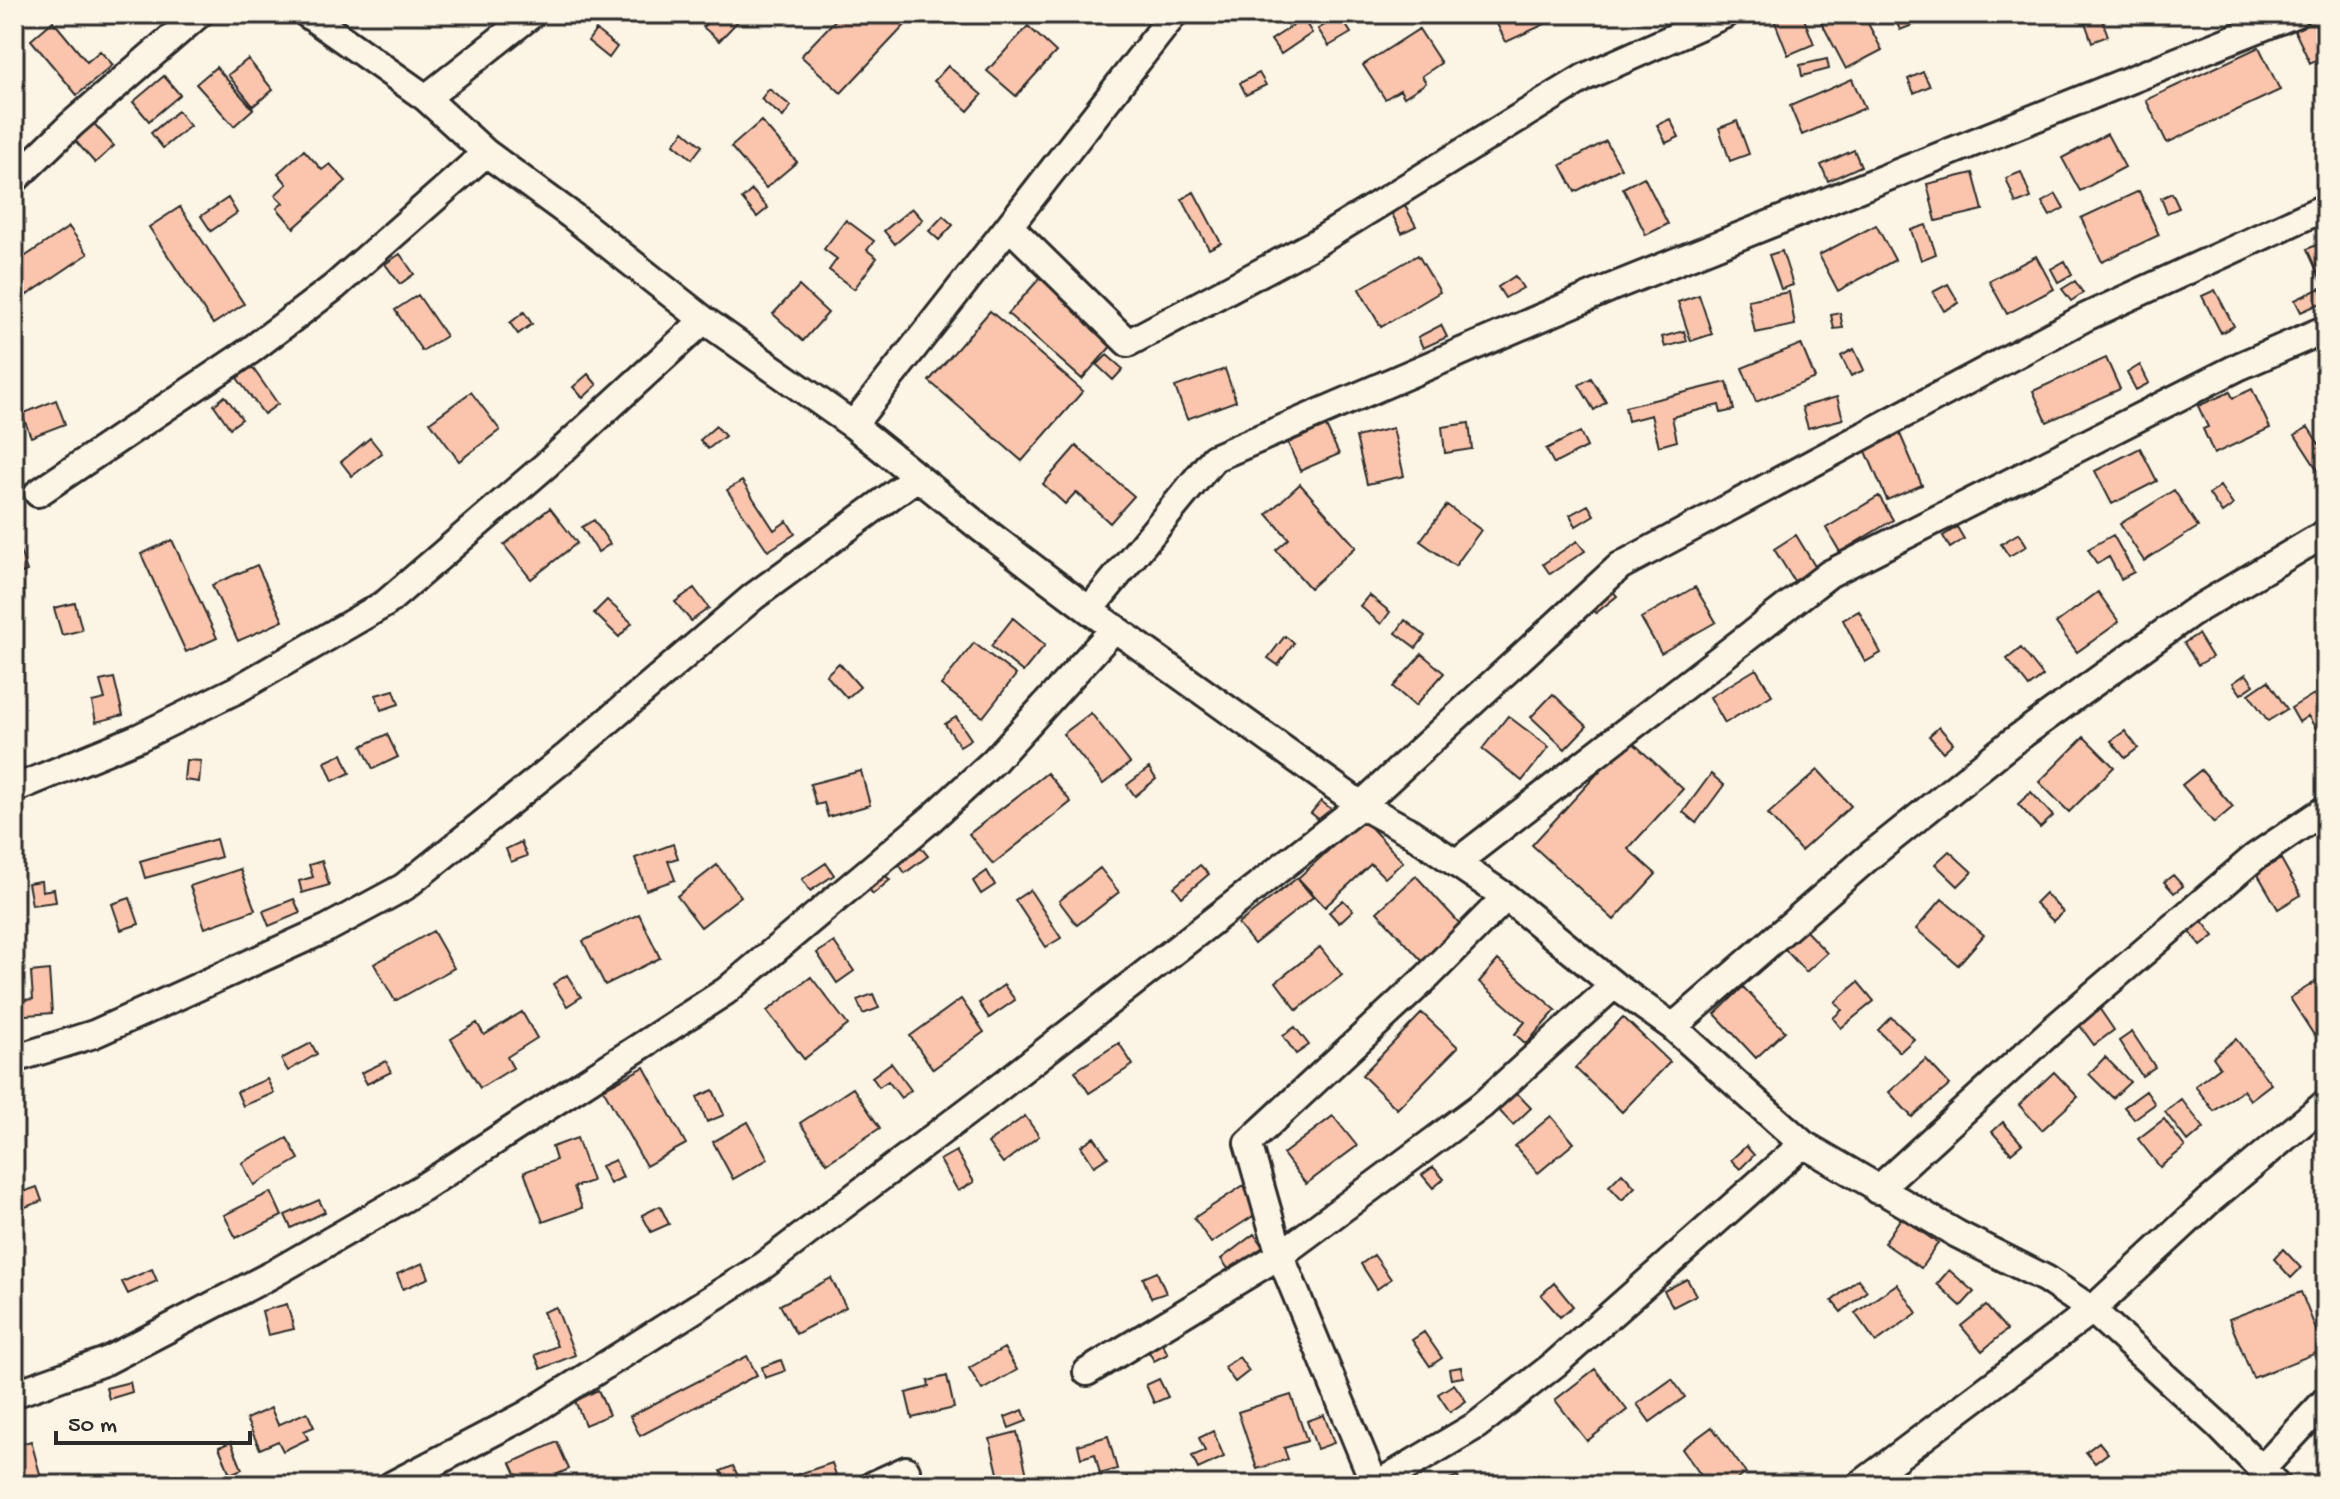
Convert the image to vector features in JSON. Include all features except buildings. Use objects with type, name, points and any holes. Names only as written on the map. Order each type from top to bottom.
[{"type":"street","points":[[14,180],[72,124],[199,14]]},
{"type":"street","points":[[307,14],[426,98],[486,153],[571,215],[704,320],[853,425],[1089,610],[1361,805],[1457,862],[1506,897],[1614,985],[1673,1027],[1803,1144],[1877,1190],[2046,1279],[2092,1310],[2218,1425],[2269,1477],[2326,1400]]},
{"type":"street","points":[[426,98],[532,14]]},
{"type":"street","points":[[853,425],[1174,14]]},
{"type":"street","points":[[1009,226],[1128,343],[1314,244],[1585,77],[1726,14]]},
{"type":"street","points":[[1089,610],[1214,458],[1610,288],[2295,14]]},
{"type":"street","points":[[38,493],[251,350],[334,287],[486,153]]},
{"type":"street","points":[[392,1485],[526,1415],[760,1268],[992,1093],[1361,805],[1620,566],[2086,317],[2326,207]]},
{"type":"street","points":[[14,789],[140,737],[238,689],[386,603],[546,465],[704,320]]},
{"type":"street","points":[[1457,862],[1829,574],[2240,366],[2326,329]]},
{"type":"street","points":[[14,1059],[94,1034],[328,928],[404,887],[567,756],[753,597],[917,477]]},
{"type":"street","points":[[1673,1027],[1871,855],[2012,742],[2191,613],[2326,533]]},
{"type":"street","points":[[14,1394],[106,1361],[271,1275],[422,1188],[726,991],[932,818],[994,761],[1115,628]]},
{"type":"street","points":[[1877,1190],[2050,1032],[2255,857],[2326,809]]},
{"type":"street","points":[[1506,897],[1428,976],[1248,1143],[1280,1255],[1376,1485],[1477,1425],[1555,1364],[1803,1144]]},
{"type":"street","points":[[1087,1372],[1280,1255],[1482,1105],[1614,985]]},
{"type":"street","points":[[1860,1485],[2092,1310],[2209,1201],[2326,1103]]},
{"type":"street","points":[[873,1485],[906,1470]]}]
